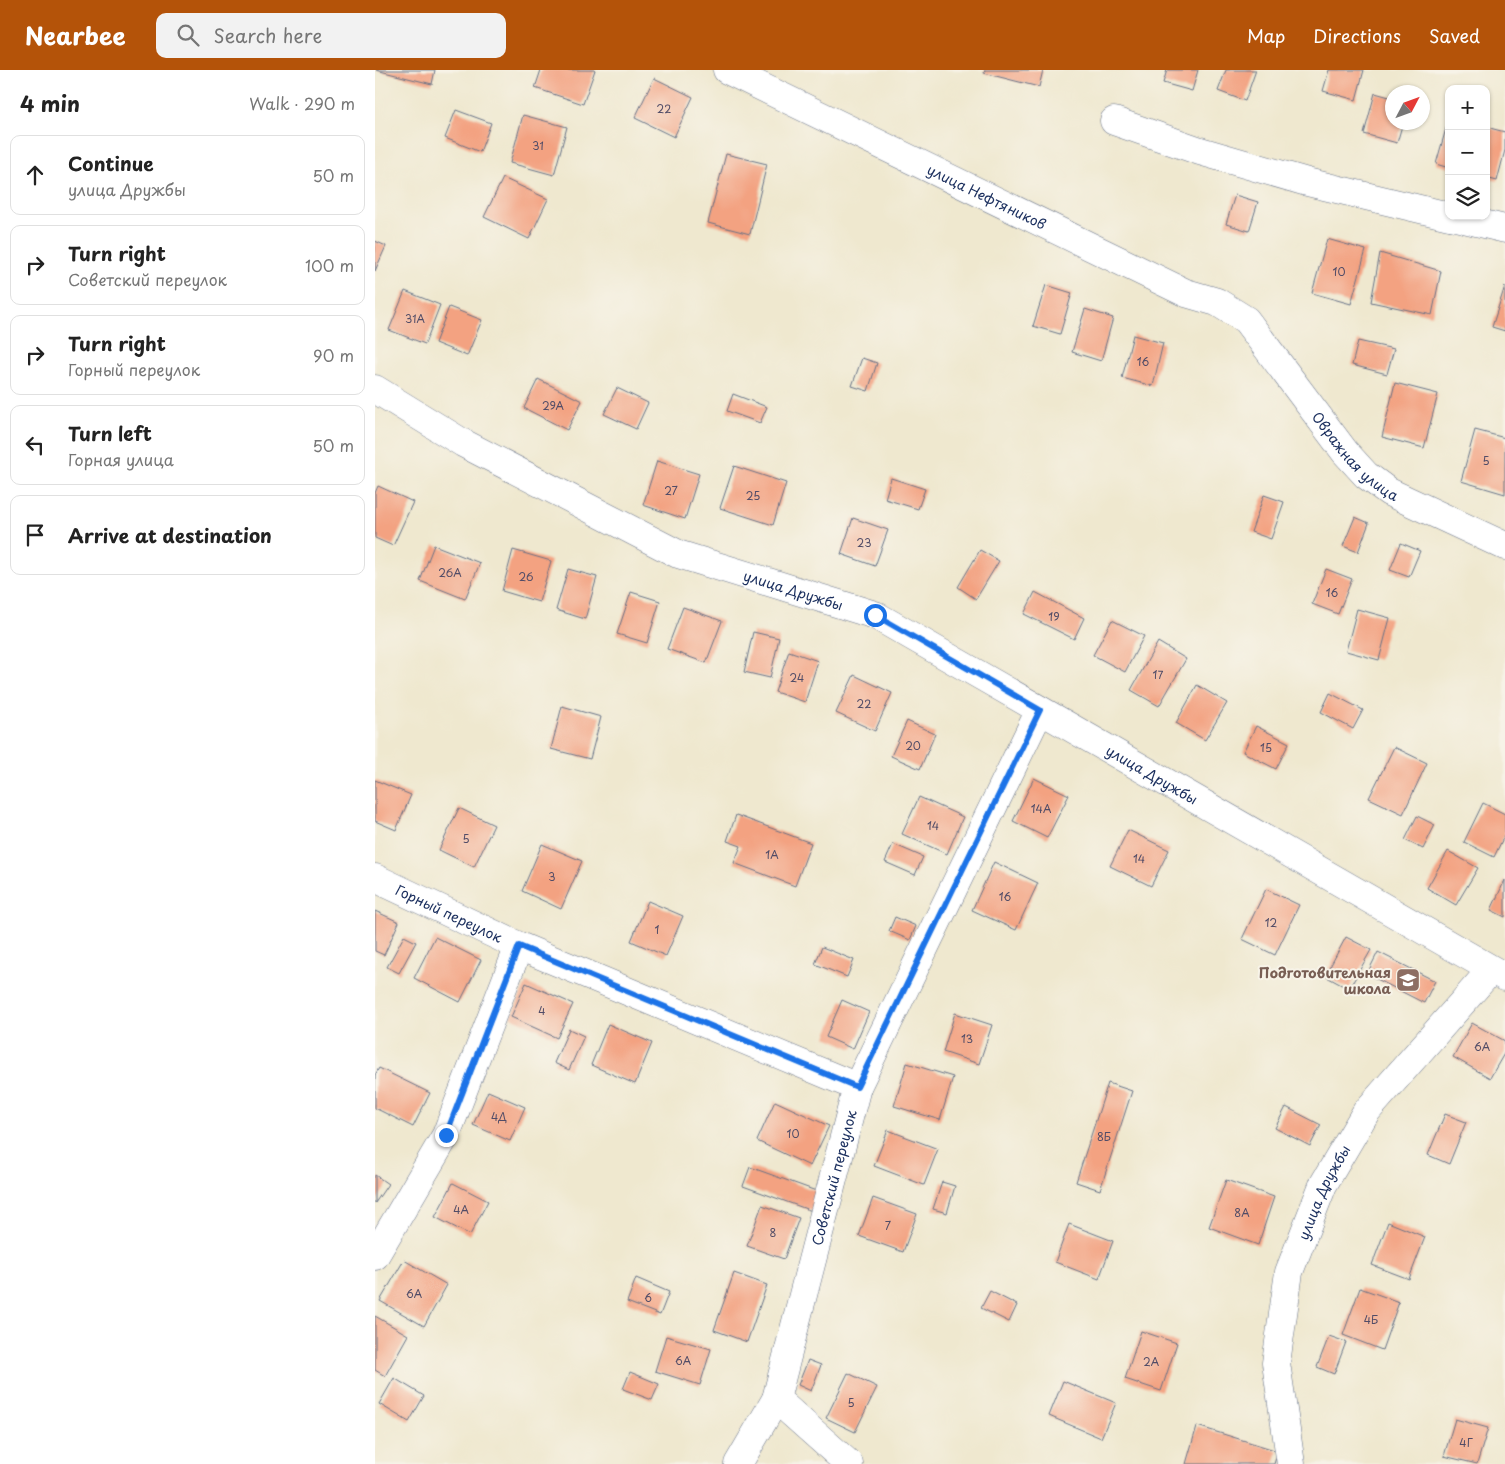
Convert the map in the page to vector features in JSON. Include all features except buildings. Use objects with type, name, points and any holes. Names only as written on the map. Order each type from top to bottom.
[{"type":"street","name":"улица Нефтяников","points":[[727,70],[1186,293],[1217,302],[1247,320]]},
{"type":"street","points":[[1114,121],[1200,152],[1298,180],[1445,215]]},
{"type":"street","points":[[1467,220],[1505,229]]},
{"type":"street","name":"Овражная улица","points":[[1247,320],[1345,452],[1366,475],[1389,492],[1505,546]]},
{"type":"street","name":"улица Дружбы","points":[[375,389],[463,444],[678,554],[875,615],[1498,973],[1365,1112],[1323,1185],[1289,1272],[1277,1363],[1291,1464]]},
{"type":"street","name":"Советский переулок","points":[[738,1464],[776,1399],[857,1087],[1040,710]]},
{"type":"street","name":"Горный переулок","points":[[375,878],[519,946],[857,1087]]},
{"type":"street","points":[[375,1256],[446,1135],[519,946]]},
{"type":"street","points":[[776,1399],[849,1464]]},
{"type":"place","name":"Подготовительная школа","points":[[1408,980]]},
{"type":"route","points":[[446,1135],[519,946],[857,1087],[1040,710],[875,615]]}]
